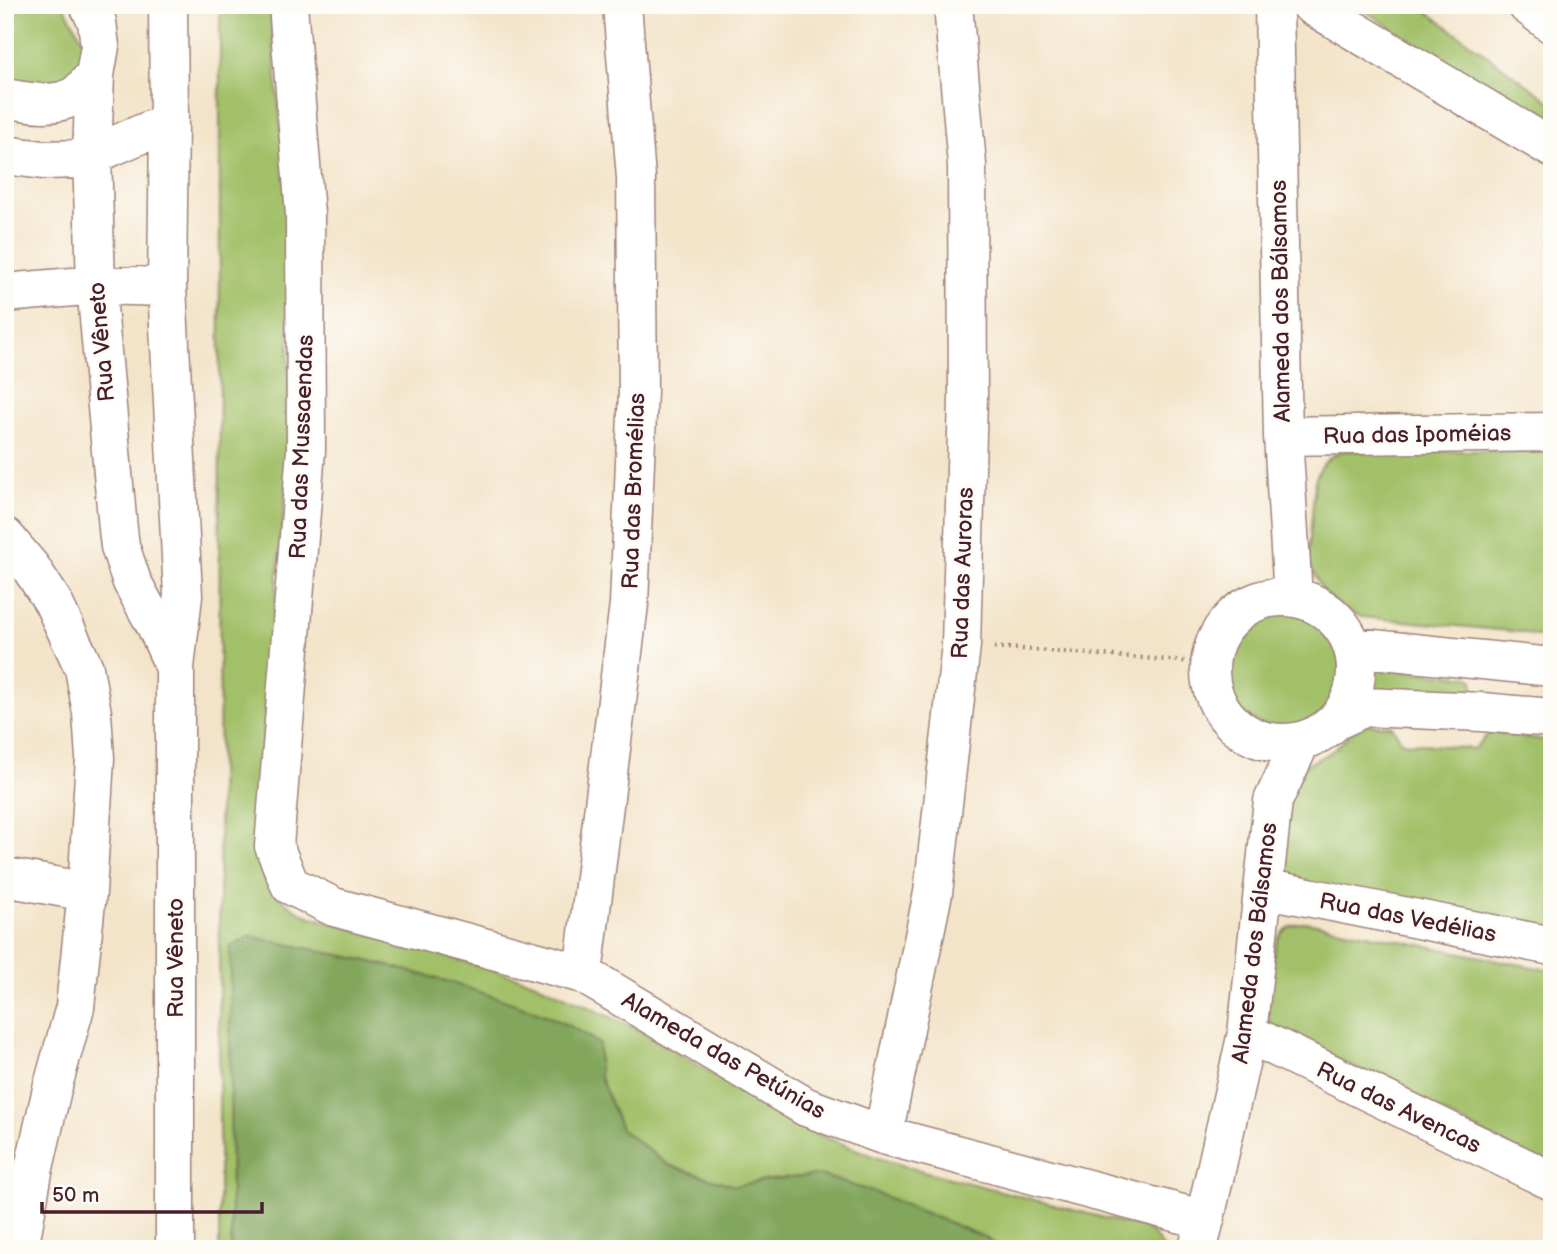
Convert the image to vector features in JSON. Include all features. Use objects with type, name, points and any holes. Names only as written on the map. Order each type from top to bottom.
[{"type":"street","name":"Rua Vêneto","points":[[89,5],[97,22],[100,46],[94,75],[92,155],[96,285],[121,546],[132,582],[175,668]]},
{"type":"street","name":"Rua Vêneto","points":[[168,5],[167,287],[183,595],[175,668],[175,1249]]},
{"type":"street","name":"Rua das Mussaendas","points":[[288,5],[305,214],[306,297],[306,450],[274,846],[290,885]]},
{"type":"street","name":"Rua das Bromélias","points":[[583,974],[629,604],[636,444],[636,177],[622,5]]},
{"type":"street","name":"Rua das Auroras","points":[[883,1135],[933,893],[961,645],[968,398],[967,165],[953,5]]},
{"type":"street","name":"Alameda dos Bálsamos","points":[[1274,5],[1283,436],[1293,597]]},
{"type":"street","points":[[1311,5],[1552,148]]},
{"type":"street","points":[[1527,5],[1552,24]]},
{"type":"street","points":[[5,98],[50,102],[64,100],[77,94],[94,75]]},
{"type":"street","points":[[5,155],[43,160],[83,159],[169,122]]},
{"type":"street","points":[[5,293],[96,285],[167,287]]},
{"type":"street","name":"Rua das Ipoméias","points":[[1283,436],[1552,432]]},
{"type":"street","points":[[121,546],[180,534]]},
{"type":"street","points":[[5,537],[31,568],[53,602],[84,668],[92,713],[94,758],[87,892],[75,1007],[33,1172],[19,1249]]},
{"type":"street","name":"Alameda dos Bálsamos","points":[[1293,597],[1312,602],[1330,613],[1345,628],[1353,647],[1357,666],[1355,686],[1348,704],[1337,720],[1320,733],[1301,741],[1282,743],[1246,733],[1230,720],[1218,703],[1211,684],[1210,663],[1216,640],[1228,621],[1247,606],[1269,598],[1293,597]]},
{"type":"street","points":[[1353,647],[1552,667]]},
{"type":"street","points":[[1482,712],[1490,684],[1488,662]]},
{"type":"street","points":[[1337,720],[1365,706],[1552,718]]},
{"type":"street","name":"Alameda dos Bálsamos","points":[[1246,733],[1273,801]]},
{"type":"street","name":"Alameda dos Bálsamos","points":[[1201,1234],[1247,1033],[1273,801],[1301,741]]},
{"type":"street","points":[[5,877],[87,892]]},
{"type":"street","name":"Alameda das Petúnias","points":[[290,885],[334,906],[583,974],[806,1107],[883,1135],[1201,1234]]},
{"type":"street","name":"Rua das Vedélias","points":[[1264,888],[1552,946]]},
{"type":"street","name":"Rua das Avencas","points":[[1247,1033],[1552,1181]]},
{"type":"path","points":[[961,645],[1210,663]]},
{"type":"green space","points":[[5,5],[63,5],[84,42],[76,82],[5,87]]},
{"type":"green space","points":[[220,5],[270,5],[289,222],[289,456],[254,835],[258,862],[268,884],[295,909],[308,916],[531,981],[639,1030],[817,1134],[915,1169],[1143,1228],[1153,1234],[1164,1249],[1003,1249],[984,1237],[876,1193],[820,1175],[735,1186],[668,1165],[621,1129],[599,1075],[599,1044],[577,1030],[553,1018],[446,981],[250,936],[230,947],[231,1249],[219,1249]]},
{"type":"green space","points":[[1356,5],[1418,5],[1552,103],[1552,132]]},
{"type":"green space","points":[[1341,451],[1552,451],[1552,638],[1520,632],[1362,617],[1345,610],[1331,599],[1321,588],[1308,561],[1315,480],[1324,463]]},
{"type":"green space","points":[[1283,612],[1305,617],[1324,629],[1336,648],[1341,670],[1336,692],[1324,711],[1305,723],[1283,728],[1261,723],[1242,711],[1230,692],[1225,670],[1230,648],[1242,629],[1261,617]]},
{"type":"green space","points":[[1378,668],[1470,677],[1473,680],[1474,692],[1471,697],[1375,690],[1369,678]]},
{"type":"green space","points":[[1366,724],[1392,726],[1402,742],[1474,749],[1490,732],[1552,741],[1552,931],[1291,882],[1282,869],[1286,793],[1306,765],[1328,754],[1350,733]]},
{"type":"green space","points":[[1306,922],[1552,971],[1552,1168],[1273,1027],[1266,1007],[1275,947],[1286,929]]},
{"type":"green space","points":[[250,936],[446,981],[552,1018],[576,1030],[599,1044],[599,1075],[621,1129],[668,1165],[735,1186],[820,1175],[876,1193],[984,1237],[1003,1249],[231,1249],[230,947]]}]
